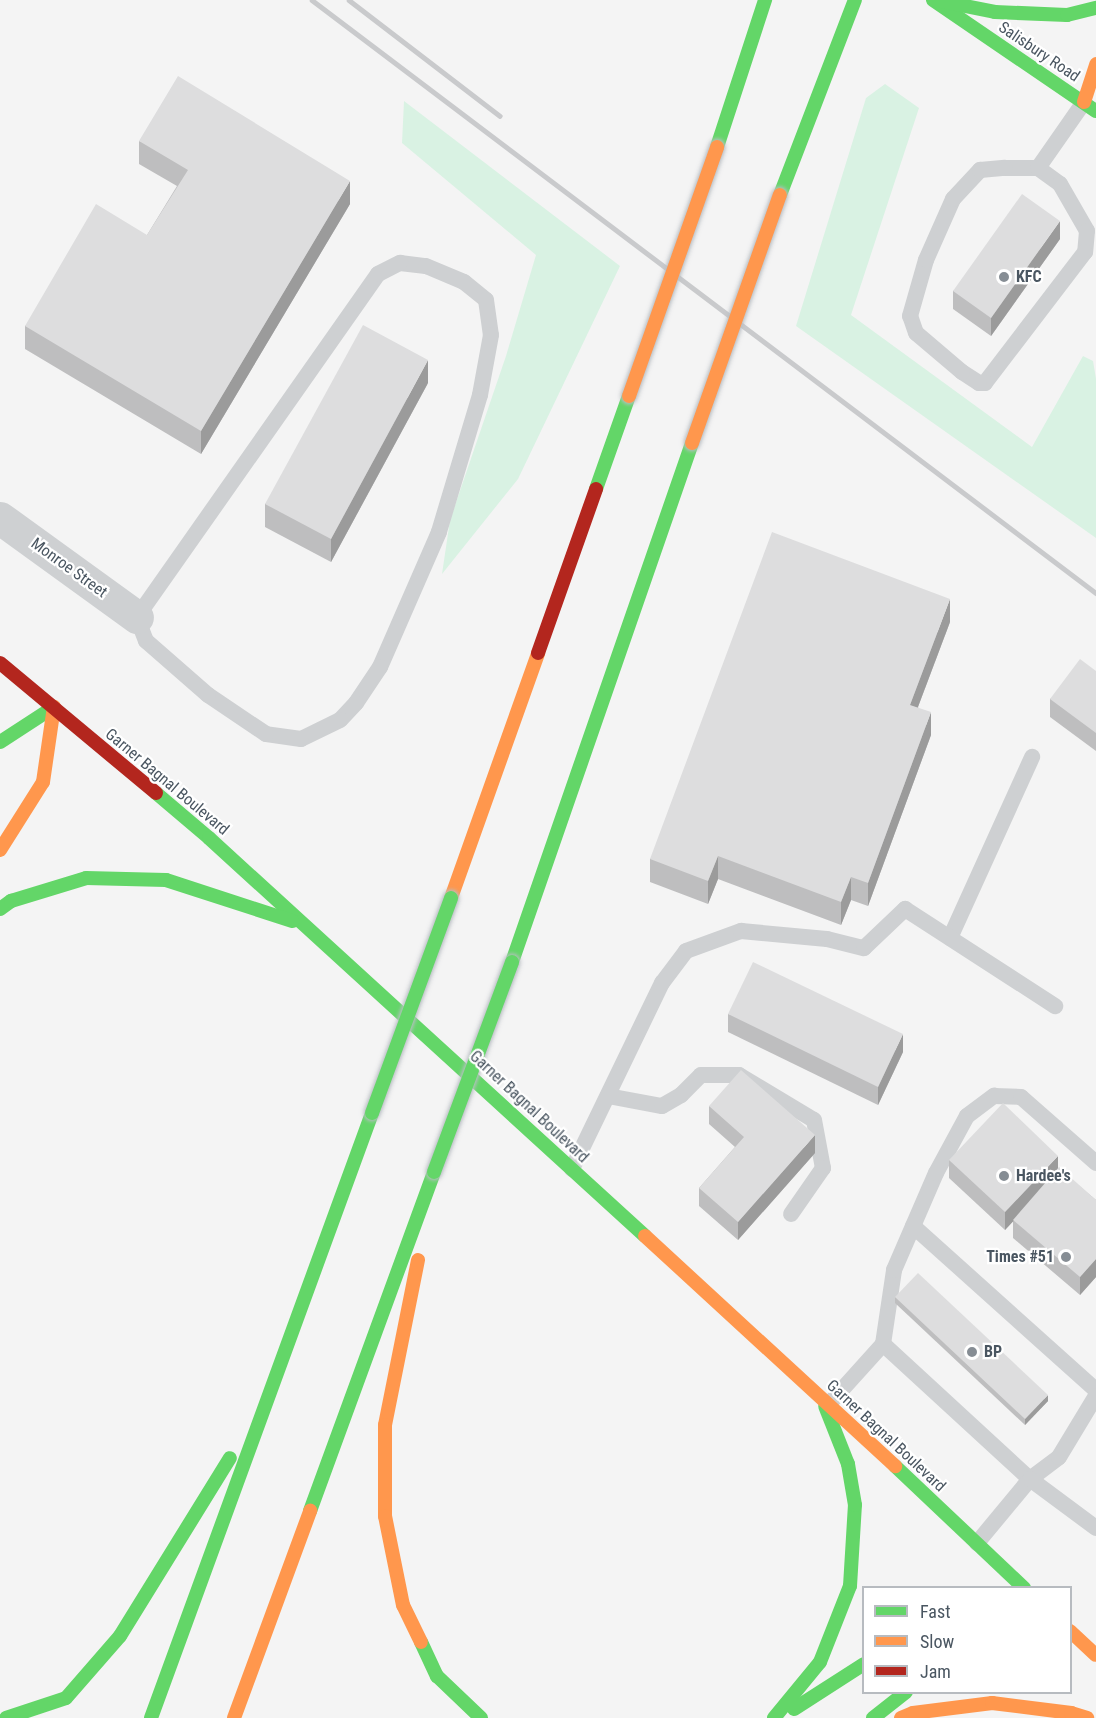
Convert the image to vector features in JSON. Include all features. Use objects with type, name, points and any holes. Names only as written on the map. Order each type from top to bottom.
[{"type":"main road","points":[[151,1718],[451,898],[717,147],[765,0]]},
{"type":"main road","points":[[234,1718],[513,962],[780,195],[833,63],[855,0]]},
{"type":"main road","points":[[934,0],[995,12],[1067,15],[1096,8]]},
{"type":"main road","name":"Salisbury Road","points":[[934,0],[1092,103]]},
{"type":"main road","points":[[1092,103],[1096,64]]},
{"type":"main road","name":"Garner Bagnal Boulevard","points":[[0,663],[209,838],[826,1402],[977,1543],[1018,1585]]},
{"type":"main road","points":[[0,742],[54,707]]},
{"type":"main road","points":[[0,850],[43,782],[54,707]]},
{"type":"main road","points":[[0,909],[11,901],[86,878],[166,880],[305,925]]},
{"type":"main road","points":[[434,1172],[385,1425],[385,1516],[403,1605],[427,1656],[437,1676],[481,1718]]},
{"type":"main road","points":[[6,1718],[66,1698],[120,1636],[266,1401]]},
{"type":"main road","points":[[774,1718],[820,1662],[850,1586],[855,1505],[848,1464],[826,1402]]},
{"type":"main road","points":[[1072,1632],[1096,1655]]},
{"type":"main road","points":[[779,1718],[862,1665]]},
{"type":"main road","points":[[873,1718],[903,1694]]},
{"type":"main road","points":[[901,1718],[913,1713],[992,1703],[1071,1713],[1087,1718]]},
{"type":"street","name":"Monroe Street","points":[[0,518],[137,617]]},
{"type":"lane","points":[[1038,168],[1060,184],[1080,218],[1087,231],[1085,252],[985,383],[979,383],[962,372],[916,333],[910,316],[926,260],[942,219],[966,182],[980,170],[1038,168],[1092,103]]},
{"type":"lane","points":[[400,263],[426,267],[464,282],[486,300],[491,335],[480,395],[439,532],[380,667],[356,703],[340,720],[301,739],[266,734],[208,695],[146,641],[137,617],[378,274],[400,263]]},
{"type":"lane","points":[[950,938],[1032,757]]},
{"type":"lane","points":[[572,1169],[662,983],[686,951],[741,931],[828,939],[864,948],[905,909],[1055,1006]]},
{"type":"lane","points":[[608,1096],[662,1106],[681,1095],[701,1075],[739,1075],[814,1120],[824,1168],[791,1214]]},
{"type":"lane","points":[[826,1402],[883,1344],[894,1270],[936,1173],[967,1116],[994,1096],[1021,1097],[1096,1163]]},
{"type":"lane","points":[[913,1226],[1096,1390]]},
{"type":"lane","points":[[883,1344],[1030,1479],[1096,1528]]},
{"type":"lane","points":[[977,1543],[1030,1479],[1059,1457],[1096,1396]]},
{"type":"green space","points":[[885,84],[919,108],[851,315],[1032,447],[1083,356],[1093,361],[1096,379],[1096,538],[796,326],[866,98]]},
{"type":"green space","points":[[404,101],[620,266],[518,479],[442,574],[450,520],[506,356],[536,255],[402,143]]},
{"type":"building","points":[[178,76],[350,181],[201,431],[25,326],[96,204],[147,235],[188,170],[139,141]]},
{"type":"building","points":[[1022,194],[1060,221],[991,318],[953,291]]},
{"type":"building","points":[[363,325],[428,360],[331,539],[265,504]]},
{"type":"building","points":[[772,532],[950,599],[910,705],[931,712],[868,883],[851,877],[841,902],[718,856],[708,881],[650,859]]},
{"type":"building","points":[[1080,659],[1096,671],[1096,733],[1050,699]]},
{"type":"building","points":[[753,962],[903,1034],[878,1087],[728,1014]]},
{"type":"building","points":[[741,1070],[815,1135],[738,1222],[699,1188],[744,1137],[709,1106]]},
{"type":"building","name":"Hardee's","points":[[1003,1103],[1058,1156],[1005,1212],[949,1160]]},
{"type":"building","name":"Times #51","points":[[1059,1167],[1096,1200],[1096,1259],[1080,1277],[1013,1220]]},
{"type":"building","name":"BP","points":[[918,1273],[1048,1395],[1025,1419],[895,1297]]},
{"type":"railway","points":[[312,0],[1096,593]]},
{"type":"railway","points":[[349,0],[500,116]]},
{"type":"traffic: fast","points":[[717,147],[765,0]]},
{"type":"traffic: fast","points":[[780,195],[855,0]]},
{"type":"traffic: fast","points":[[933,0],[1096,111]]},
{"type":"traffic: fast","points":[[935,0],[995,12],[1067,15],[1096,8]]},
{"type":"traffic: fast","points":[[596,489],[629,396]]},
{"type":"traffic: fast","points":[[512,962],[692,443]]},
{"type":"traffic: fast","points":[[0,742],[54,707]]},
{"type":"traffic: fast","points":[[156,793],[209,838],[645,1236]]},
{"type":"traffic: fast","points":[[0,909],[11,901],[86,878],[166,880],[292,921]]},
{"type":"traffic: fast","points":[[372,1113],[451,898]]},
{"type":"traffic: fast","points":[[434,1172],[512,962]]},
{"type":"traffic: fast","points":[[151,1718],[372,1113]]},
{"type":"traffic: fast","points":[[310,1511],[434,1172]]},
{"type":"traffic: fast","points":[[774,1718],[820,1662],[850,1586],[855,1505],[848,1464],[825,1406]]},
{"type":"traffic: fast","points":[[6,1718],[66,1698],[120,1636],[230,1458]]},
{"type":"traffic: fast","points":[[895,1466],[1022,1586]]},
{"type":"traffic: fast","points":[[421,1642],[437,1676],[481,1718]]},
{"type":"traffic: fast","points":[[794,1709],[862,1665]]},
{"type":"traffic: fast","points":[[873,1718],[903,1694]]},
{"type":"traffic: slow","points":[[1084,102],[1096,64]]},
{"type":"traffic: slow","points":[[629,396],[717,147]]},
{"type":"traffic: slow","points":[[692,443],[780,195]]},
{"type":"traffic: slow","points":[[451,898],[538,653]]},
{"type":"traffic: slow","points":[[0,850],[43,782],[54,707]]},
{"type":"traffic: slow","points":[[645,1236],[895,1466]]},
{"type":"traffic: slow","points":[[418,1260],[385,1425],[385,1516],[403,1605],[421,1642]]},
{"type":"traffic: slow","points":[[234,1718],[310,1511]]},
{"type":"traffic: slow","points":[[1072,1633],[1096,1655]]},
{"type":"traffic: slow","points":[[901,1718],[913,1713],[992,1703],[1071,1713],[1087,1718]]},
{"type":"traffic: jam","points":[[538,653],[596,489]]},
{"type":"traffic: jam","points":[[0,663],[156,793]]},
{"type":"place","name":"KFC","points":[[1004,277]]},
{"type":"place","name":"Hardee's","points":[[1004,1176]]},
{"type":"place","name":"Times #51","points":[[1066,1257]]},
{"type":"place","name":"BP","points":[[972,1352]]}]
